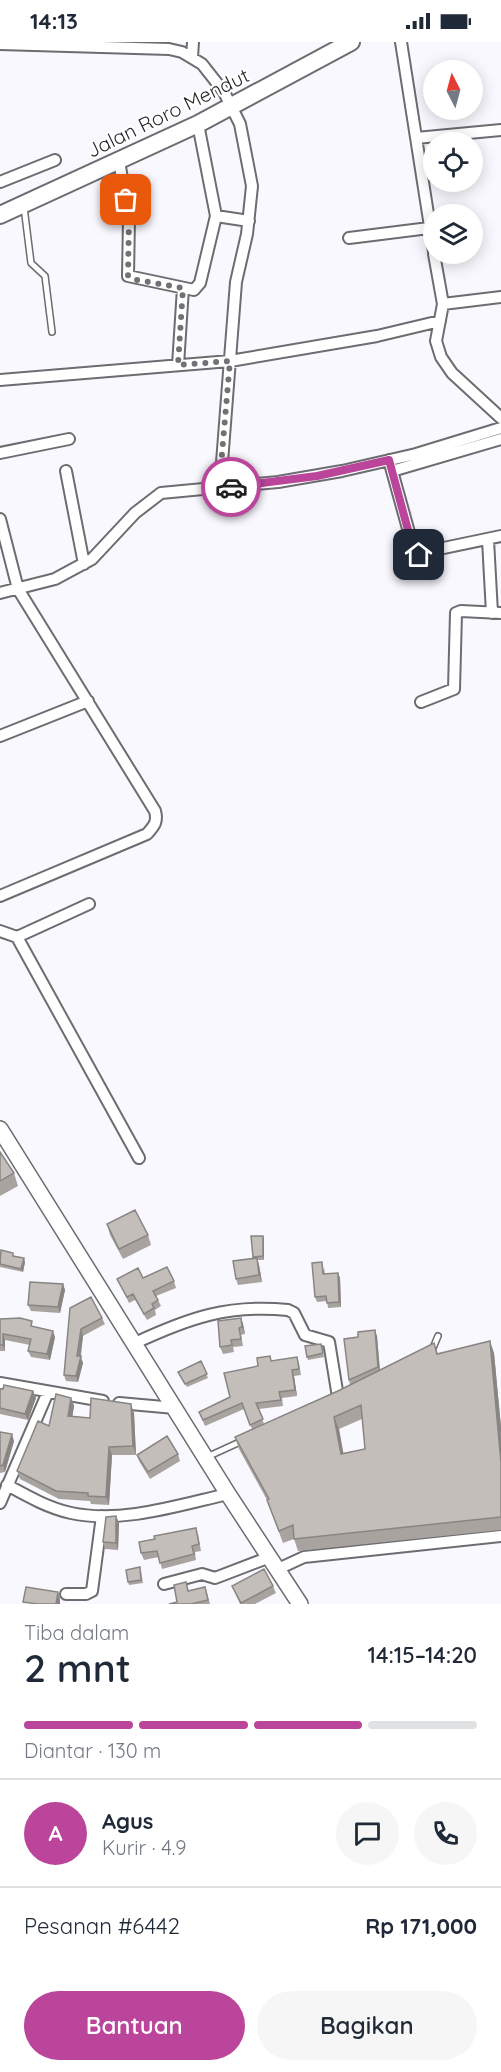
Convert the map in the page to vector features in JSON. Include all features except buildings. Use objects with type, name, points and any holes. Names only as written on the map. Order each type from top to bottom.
[{"type":"main road","name":"Jalan Roro Mendut","points":[[0,215],[198,124],[229,99],[343,44]]},
{"type":"main road","points":[[0,1129],[228,1494],[300,1604]]},
{"type":"street","points":[[192,57],[193,42]]},
{"type":"street","points":[[401,42],[426,204]]},
{"type":"street","points":[[0,44],[101,44],[169,49],[192,57],[202,64],[229,99],[240,124],[252,186],[249,221],[236,282],[219,488]]},
{"type":"street","points":[[119,161],[129,219],[128,276],[132,279],[194,290],[200,283],[216,216],[198,124]]},
{"type":"street","points":[[416,138],[501,130]]},
{"type":"street","points":[[0,182],[56,159]]},
{"type":"street","points":[[216,216],[249,221]]},
{"type":"street","points":[[349,238],[423,229]]},
{"type":"street","points":[[436,264],[444,304],[436,340],[446,365],[501,418]]},
{"type":"street","points":[[178,365],[183,288]]},
{"type":"street","points":[[444,304],[501,297]]},
{"type":"street","points":[[0,380],[230,361],[377,336],[440,321]]},
{"type":"street","points":[[391,466],[501,428]]},
{"type":"street","points":[[0,453],[69,439]]},
{"type":"street","points":[[0,593],[55,579],[84,564],[98,554],[135,513],[153,497],[172,491],[219,488],[391,466],[501,439]]},
{"type":"street","points":[[391,466],[415,554],[501,536]]},
{"type":"street","points":[[66,471],[84,564]]},
{"type":"street","points":[[0,519],[18,589],[155,811],[156,824],[147,834],[0,896]]},
{"type":"street","points":[[421,702],[454,689],[456,613],[461,611],[496,613],[488,540]]},
{"type":"street","points":[[0,736],[88,701]]},
{"type":"street","points":[[0,932],[18,937],[89,904]]},
{"type":"street","points":[[18,937],[139,1158]]},
{"type":"street","points":[[135,1343],[185,1320],[223,1311],[288,1310],[294,1313],[305,1335],[329,1342],[339,1397]]},
{"type":"street","points":[[0,1383],[140,1406],[175,1408]]},
{"type":"street","points":[[0,1503],[48,1392]]},
{"type":"street","points":[[7,1485],[34,1500],[68,1512],[102,1516],[167,1508],[228,1494]]},
{"type":"street","points":[[66,1594],[87,1594],[92,1591],[102,1516]]},
{"type":"street","points":[[164,1584],[202,1574],[215,1578],[304,1557],[501,1536]]},
{"type":"lane","points":[[24,205],[31,262],[45,276],[52,333]]},
{"type":"lane","points":[[425,1356],[431,1352],[438,1335]]},
{"type":"lane","points":[[206,1458],[248,1438]]},
{"type":"way so far","points":[[126,200],[129,219],[126,260],[128,276],[132,279],[183,288],[178,365],[230,361],[226,434],[219,488],[231,487]]},
{"type":"route","points":[[231,487],[317,476],[389,460],[414,552],[419,555]]}]
